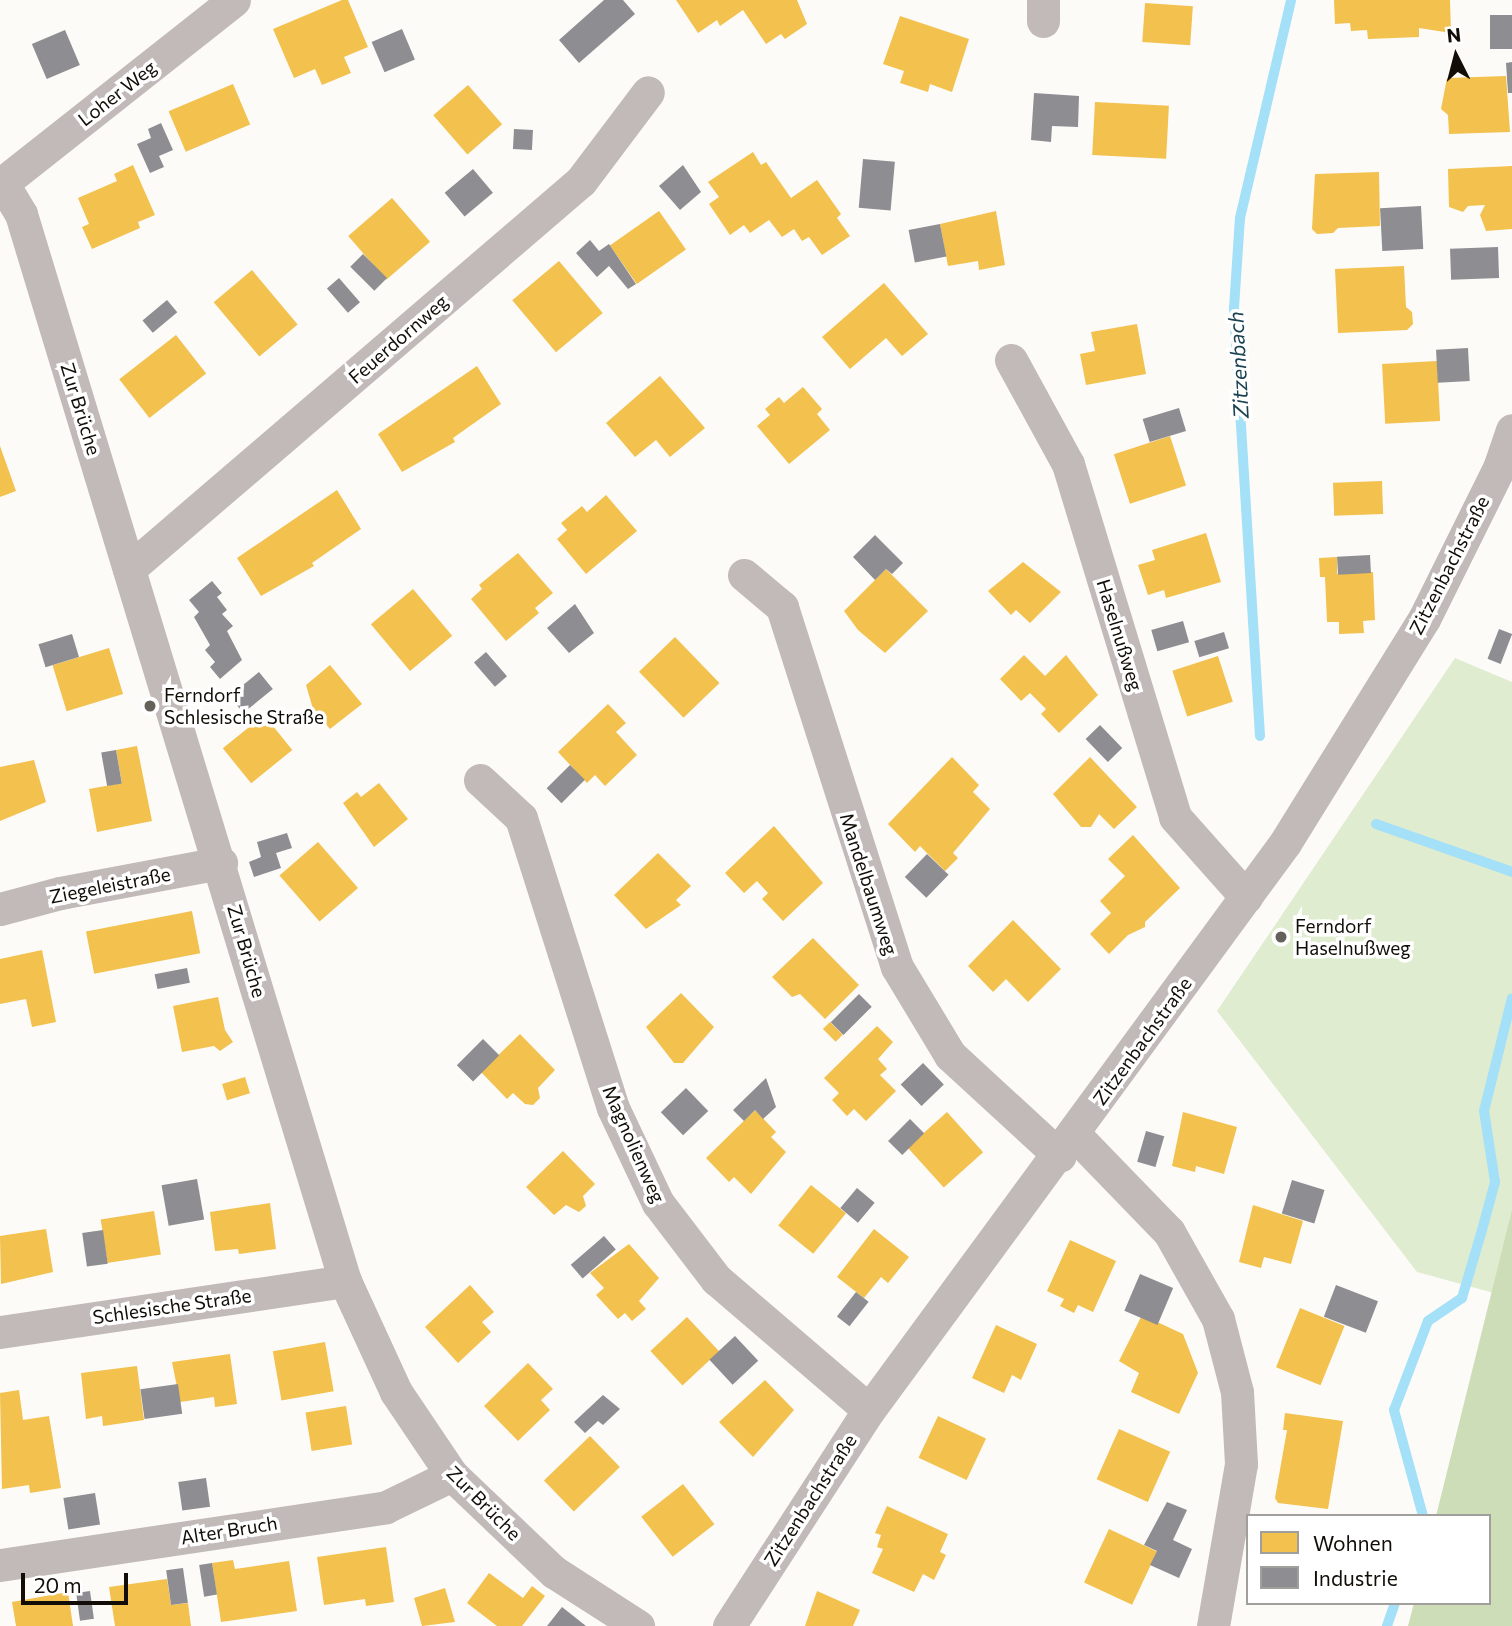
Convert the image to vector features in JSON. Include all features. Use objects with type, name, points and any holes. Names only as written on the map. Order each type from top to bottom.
[{"type":"street","name":"Loher Weg","points":[[1,184],[234,0]]},
{"type":"street","name":"Feuerdornweg","points":[[129,569],[581,181],[648,92]]},
{"type":"street","name":"Zur Brüche","points":[[1,184],[21,214],[221,863],[345,1281],[396,1392],[452,1475],[554,1572],[638,1626]]},
{"type":"street","name":"Haselnußweg","points":[[1011,360],[1068,464],[1175,817],[1246,897]]},
{"type":"street","name":"Zitzenbachstraße","points":[[729,1626],[869,1410],[1067,1145],[1285,843],[1424,619],[1499,468],[1512,430]]},
{"type":"street","name":"Mandelbaumweg","points":[[744,575],[782,607],[897,967],[950,1055],[1067,1145],[1169,1232],[1218,1319],[1237,1392],[1241,1464],[1213,1626]]},
{"type":"street","name":"Magnolienweg","points":[[480,780],[522,818],[613,1108],[658,1203],[716,1279],[869,1410]]},
{"type":"street","name":"Ziegeleistraße","points":[[0,909],[60,893],[221,863]]},
{"type":"street","name":"Schlesische Straße","points":[[0,1332],[345,1281]]},
{"type":"street","name":"Alter Bruch","points":[[0,1565],[386,1507],[452,1475]]},
{"type":"green space","points":[[1455,658],[1512,682],[1512,1241],[1494,1293],[1417,1272],[1217,1011]]},
{"type":"green space","points":[[1512,1210],[1512,1626],[1408,1626],[1413,1605],[1491,1605],[1491,1514],[1436,1514]]},
{"type":"building: Wohnen","points":[[342,0],[348,0],[368,47],[344,57],[351,73],[322,85],[315,69],[294,78],[273,29]]},
{"type":"building: Wohnen","points":[[676,0],[797,0],[807,24],[785,39],[781,34],[766,44],[743,10],[720,26],[717,20],[698,33]]},
{"type":"building: Wohnen","points":[[1334,0],[1450,0],[1451,33],[1419,28],[1419,37],[1368,39],[1367,30],[1351,31],[1350,23],[1335,24]]},
{"type":"building: Wohnen","points":[[1145,3],[1193,6],[1190,45],[1142,42]]},
{"type":"building: Wohnen","points":[[900,16],[969,39],[952,92],[930,84],[928,92],[900,83],[904,71],[883,64]]},
{"type":"building: Wohnen","points":[[1506,76],[1510,132],[1449,134],[1448,115],[1441,109],[1447,78]]},
{"type":"building: Wohnen","points":[[233,84],[250,125],[186,152],[169,111]]},
{"type":"building: Wohnen","points":[[468,85],[502,124],[467,154],[433,115]]},
{"type":"building: Wohnen","points":[[1095,102],[1169,106],[1166,159],[1092,155]]},
{"type":"building: Wohnen","points":[[753,152],[761,165],[766,162],[791,198],[817,180],[841,214],[837,218],[850,236],[822,255],[809,237],[802,241],[794,229],[782,237],[769,220],[750,233],[744,225],[730,235],[709,204],[719,197],[708,182]]},
{"type":"building: Wohnen","points":[[133,165],[155,215],[138,222],[140,228],[92,249],[82,227],[89,224],[78,198],[117,181],[114,174]]},
{"type":"building: Wohnen","points":[[1512,166],[1512,229],[1486,231],[1480,215],[1485,205],[1468,206],[1463,212],[1449,207],[1448,169]]},
{"type":"building: Wohnen","points":[[1379,172],[1380,226],[1338,228],[1333,233],[1317,234],[1312,229],[1315,174]]},
{"type":"building: Wohnen","points":[[392,198],[430,242],[386,280],[348,236]]},
{"type":"building: Wohnen","points":[[659,211],[686,250],[637,284],[610,245]]},
{"type":"building: Wohnen","points":[[996,211],[1005,265],[979,270],[978,261],[948,266],[940,224]]},
{"type":"building: Wohnen","points":[[559,261],[603,313],[556,352],[512,300]]},
{"type":"building: Wohnen","points":[[1404,266],[1406,307],[1412,312],[1413,324],[1407,330],[1338,333],[1335,269]]},
{"type":"building: Wohnen","points":[[252,270],[298,324],[259,357],[214,302]]},
{"type":"building: Wohnen","points":[[884,283],[928,334],[902,356],[886,338],[850,369],[822,337]]},
{"type":"building: Wohnen","points":[[1137,324],[1146,374],[1086,385],[1080,354],[1095,351],[1091,332]]},
{"type":"building: Wohnen","points":[[176,335],[206,374],[149,418],[119,379]]},
{"type":"building: Wohnen","points":[[1437,361],[1440,421],[1385,424],[1382,364]]},
{"type":"building: Wohnen","points":[[477,366],[501,404],[453,438],[455,442],[402,472],[378,434]]},
{"type":"building: Wohnen","points":[[660,376],[705,428],[670,457],[656,440],[635,457],[606,423]]},
{"type":"building: Wohnen","points":[[803,387],[822,409],[817,414],[830,430],[789,464],[757,426],[770,415],[765,409],[779,397],[784,403]]},
{"type":"building: Wohnen","points":[[1170,436],[1186,485],[1130,504],[1114,454]]},
{"type":"building: Wohnen","points":[[0,446],[16,491],[0,497]]},
{"type":"building: Wohnen","points":[[1382,481],[1383,514],[1334,516],[1333,483]]},
{"type":"building: Wohnen","points":[[337,490],[361,529],[312,563],[314,566],[261,596],[237,558]]},
{"type":"building: Wohnen","points":[[606,495],[637,531],[586,574],[557,539],[567,530],[561,523],[582,506],[587,512]]},
{"type":"building: Wohnen","points":[[1206,533],[1221,582],[1166,598],[1164,590],[1148,595],[1138,565],[1155,560],[1152,550]]},
{"type":"building: Wohnen","points":[[518,553],[553,593],[535,608],[539,613],[506,641],[471,599],[482,589],[479,585]]},
{"type":"building: Wohnen","points":[[1337,557],[1337,574],[1373,572],[1375,620],[1363,621],[1364,633],[1339,634],[1339,622],[1327,622],[1325,577],[1320,577],[1319,558]]},
{"type":"building: Wohnen","points":[[1023,562],[1061,592],[1030,623],[1016,610],[1011,615],[988,591]]},
{"type":"building: Wohnen","points":[[886,569],[928,611],[885,653],[858,630],[844,611]]},
{"type":"building: Wohnen","points":[[413,589],[452,636],[410,671],[371,624]]},
{"type":"building: Wohnen","points":[[675,637],[719,683],[683,718],[639,672]]},
{"type":"building: Wohnen","points":[[109,648],[123,694],[67,711],[53,665]]},
{"type":"building: Wohnen","points":[[1024,655],[1045,676],[1066,655],[1098,695],[1059,733],[1041,714],[1046,709],[1030,693],[1021,701],[1000,679]]},
{"type":"building: Wohnen","points":[[1218,656],[1233,702],[1187,716],[1172,671]]},
{"type":"building: Wohnen","points":[[330,665],[362,704],[330,729],[313,709],[306,685]]},
{"type":"building: Wohnen","points":[[608,704],[626,723],[616,732],[637,755],[605,786],[595,775],[587,783],[558,752]]},
{"type":"building: Wohnen","points":[[264,715],[292,750],[251,783],[223,748]]},
{"type":"building: Wohnen","points":[[137,746],[152,821],[97,832],[89,789],[122,783],[116,750]]},
{"type":"building: Wohnen","points":[[952,757],[979,785],[973,792],[990,809],[953,853],[958,858],[945,871],[920,846],[915,852],[888,824]]},
{"type":"building: Wohnen","points":[[1090,757],[1137,807],[1114,829],[1099,814],[1091,827],[1081,827],[1053,794]]},
{"type":"building: Wohnen","points":[[34,760],[46,802],[0,821],[0,767]]},
{"type":"building: Wohnen","points":[[379,783],[408,819],[374,847],[343,803],[357,792],[361,797]]},
{"type":"building: Wohnen","points":[[774,826],[823,883],[783,921],[762,899],[768,893],[757,881],[744,893],[725,873]]},
{"type":"building: Wohnen","points":[[1133,835],[1180,888],[1145,922],[1145,927],[1128,935],[1109,954],[1090,934],[1111,913],[1100,901],[1125,876],[1108,859]]},
{"type":"building: Wohnen","points":[[318,842],[358,888],[320,921],[280,875]]},
{"type":"building: Wohnen","points":[[658,853],[691,886],[676,900],[681,905],[646,929],[614,895]]},
{"type":"building: Wohnen","points":[[192,911],[200,953],[94,974],[86,932]]},
{"type":"building: Wohnen","points":[[1013,920],[1061,969],[1028,1002],[1006,979],[993,992],[968,966]]},
{"type":"building: Wohnen","points":[[813,938],[859,985],[825,1019],[800,994],[792,997],[772,977]]},
{"type":"building: Wohnen","points":[[42,950],[56,1022],[32,1027],[26,999],[0,1004],[0,959]]},
{"type":"building: Wohnen","points":[[681,993],[714,1027],[683,1063],[674,1063],[646,1027]]},
{"type":"building: Wohnen","points":[[218,997],[225,1030],[233,1042],[220,1051],[214,1046],[182,1052],[173,1006]]},
{"type":"building: Wohnen","points":[[830,1022],[843,1035],[836,1042],[823,1029]]},
{"type":"building: Wohnen","points":[[877,1026],[893,1042],[878,1059],[887,1069],[880,1075],[896,1091],[866,1121],[854,1109],[847,1116],[832,1100],[839,1093],[824,1078]]},
{"type":"building: Wohnen","points":[[520,1034],[555,1070],[538,1088],[540,1098],[533,1105],[525,1104],[513,1093],[507,1099],[481,1072]]},
{"type":"building: Wohnen","points":[[245,1077],[250,1093],[227,1100],[222,1084]]},
{"type":"building: Wohnen","points":[[755,1110],[776,1132],[771,1137],[786,1152],[751,1194],[734,1177],[729,1182],[706,1158]]},
{"type":"building: Wohnen","points":[[947,1112],[983,1152],[944,1188],[908,1147]]},
{"type":"building: Wohnen","points":[[1183,1112],[1237,1127],[1224,1174],[1196,1166],[1195,1172],[1172,1166]]},
{"type":"building: Wohnen","points":[[563,1151],[595,1184],[583,1196],[586,1206],[579,1212],[566,1205],[554,1215],[526,1187]]},
{"type":"building: Wohnen","points":[[811,1185],[846,1213],[813,1254],[778,1225]]},
{"type":"building: Wohnen","points":[[270,1203],[276,1249],[239,1254],[238,1249],[215,1251],[210,1212]]},
{"type":"building: Wohnen","points":[[1253,1205],[1303,1221],[1291,1264],[1264,1257],[1261,1268],[1239,1262]]},
{"type":"building: Wohnen","points":[[154,1211],[161,1254],[108,1263],[101,1219]]},
{"type":"building: Wohnen","points":[[46,1229],[53,1272],[1,1284],[0,1236]]},
{"type":"building: Wohnen","points":[[874,1229],[909,1257],[888,1283],[881,1277],[864,1298],[837,1277]]},
{"type":"building: Wohnen","points":[[1070,1240],[1116,1261],[1093,1312],[1078,1305],[1074,1313],[1060,1306],[1064,1299],[1047,1291]]},
{"type":"building: Wohnen","points":[[629,1244],[659,1278],[639,1301],[646,1309],[632,1321],[625,1313],[618,1319],[596,1295],[604,1288],[590,1273]]},
{"type":"building: Wohnen","points":[[470,1285],[494,1312],[482,1322],[491,1332],[458,1363],[425,1327]]},
{"type":"building: Wohnen","points":[[1300,1308],[1345,1326],[1321,1385],[1276,1367]]},
{"type":"building: Wohnen","points":[[1142,1315],[1183,1334],[1198,1373],[1179,1414],[1131,1392],[1139,1373],[1119,1361]]},
{"type":"building: Wohnen","points":[[687,1317],[719,1351],[682,1385],[650,1351]]},
{"type":"building: Wohnen","points":[[996,1325],[1037,1344],[1021,1380],[1012,1375],[1004,1393],[972,1378]]},
{"type":"building: Wohnen","points":[[325,1342],[334,1391],[281,1400],[273,1351]]},
{"type":"building: Wohnen","points":[[230,1354],[237,1404],[215,1407],[214,1397],[180,1402],[172,1362]]},
{"type":"building: Wohnen","points":[[528,1363],[553,1389],[541,1400],[550,1410],[518,1441],[484,1406]]},
{"type":"building: Wohnen","points":[[137,1366],[144,1420],[103,1426],[102,1416],[86,1419],[81,1373]]},
{"type":"building: Wohnen","points":[[765,1380],[794,1410],[753,1457],[719,1422]]},
{"type":"building: Wohnen","points":[[19,1390],[23,1420],[49,1416],[61,1488],[30,1493],[29,1485],[2,1489],[0,1393]]},
{"type":"building: Wohnen","points":[[346,1406],[352,1445],[312,1451],[306,1412]]},
{"type":"building: Wohnen","points":[[1285,1413],[1343,1421],[1328,1509],[1278,1503],[1275,1498],[1287,1430],[1283,1430]]},
{"type":"building: Wohnen","points":[[938,1416],[986,1438],[967,1480],[919,1458]]},
{"type":"building: Wohnen","points":[[1119,1429],[1170,1452],[1148,1502],[1097,1479]]},
{"type":"building: Wohnen","points":[[590,1436],[620,1467],[574,1511],[544,1480]]},
{"type":"building: Wohnen","points":[[683,1484],[714,1524],[673,1557],[641,1517]]},
{"type":"building: Wohnen","points":[[887,1506],[948,1534],[940,1552],[946,1555],[934,1580],[923,1574],[914,1592],[872,1573],[883,1549],[877,1547],[881,1535],[875,1533]]},
{"type":"building: Wohnen","points":[[1109,1529],[1157,1551],[1132,1605],[1084,1582]]},
{"type":"building: Wohnen","points":[[386,1547],[394,1602],[366,1606],[365,1599],[324,1605],[317,1557]]},
{"type":"building: Wohnen","points":[[233,1560],[235,1569],[289,1561],[297,1611],[221,1622],[212,1563]]},
{"type":"building: Wohnen","points":[[489,1573],[523,1598],[532,1586],[545,1596],[522,1626],[497,1626],[467,1603]]},
{"type":"building: Wohnen","points":[[167,1579],[171,1605],[188,1603],[191,1626],[115,1626],[109,1587]]},
{"type":"building: Wohnen","points":[[445,1588],[455,1622],[422,1626],[414,1598]]},
{"type":"building: Wohnen","points":[[817,1591],[860,1610],[853,1626],[805,1626]]},
{"type":"building: Wohnen","points":[[68,1592],[73,1626],[16,1626],[12,1602]]},
{"type":"building: Industrie","points":[[604,0],[623,0],[635,14],[579,63],[559,40]]},
{"type":"building: Industrie","points":[[1490,15],[1512,15],[1512,49],[1490,49]]},
{"type":"building: Industrie","points":[[402,29],[415,59],[385,72],[372,42]]},
{"type":"building: Industrie","points":[[65,30],[80,65],[47,79],[32,44]]},
{"type":"building: Industrie","points":[[1512,62],[1512,93],[1508,93],[1506,63]]},
{"type":"building: Industrie","points":[[1034,93],[1079,96],[1078,127],[1052,126],[1051,142],[1031,140]]},
{"type":"building: Industrie","points":[[161,123],[173,150],[159,156],[164,167],[150,173],[137,144],[151,138],[148,129]]},
{"type":"building: Industrie","points":[[514,129],[533,130],[532,150],[513,149]]},
{"type":"building: Industrie","points":[[863,159],[895,162],[891,211],[859,208]]},
{"type":"building: Industrie","points":[[683,165],[701,192],[680,210],[659,186]]},
{"type":"building: Industrie","points":[[473,169],[493,193],[465,217],[445,193]]},
{"type":"building: Industrie","points":[[1421,206],[1423,249],[1382,251],[1380,208]]},
{"type":"building: Industrie","points":[[940,224],[946,256],[915,262],[909,230]]},
{"type":"building: Industrie","points":[[590,240],[599,251],[609,244],[636,284],[628,289],[609,266],[597,277],[576,253]]},
{"type":"building: Industrie","points":[[1498,247],[1499,278],[1451,280],[1450,249]]},
{"type":"building: Industrie","points":[[363,254],[387,278],[374,291],[350,267]]},
{"type":"building: Industrie","points":[[339,278],[360,302],[348,313],[327,288]]},
{"type":"building: Industrie","points":[[167,300],[177,312],[153,333],[142,321]]},
{"type":"building: Industrie","points":[[1468,348],[1470,381],[1438,383],[1436,350]]},
{"type":"building: Industrie","points":[[1179,408],[1186,431],[1150,442],[1143,419]]},
{"type":"building: Industrie","points":[[875,535],[903,563],[892,574],[886,569],[875,580],[853,557]]},
{"type":"building: Industrie","points":[[1370,555],[1371,573],[1338,575],[1337,557]]},
{"type":"building: Industrie","points":[[212,581],[222,593],[217,597],[227,610],[222,614],[233,626],[227,631],[242,660],[220,679],[210,667],[215,662],[205,650],[210,645],[194,617],[199,612],[189,600]]},
{"type":"building: Industrie","points":[[575,604],[594,633],[569,653],[547,628]]},
{"type":"building: Industrie","points":[[1183,621],[1189,642],[1157,651],[1151,630]]},
{"type":"building: Industrie","points":[[1499,629],[1512,634],[1501,664],[1488,659]]},
{"type":"building: Industrie","points":[[1224,632],[1229,648],[1199,657],[1194,641]]},
{"type":"building: Industrie","points":[[72,634],[79,657],[46,667],[39,644]]},
{"type":"building: Industrie","points":[[486,652],[507,676],[495,687],[474,662]]},
{"type":"building: Industrie","points":[[259,672],[273,689],[243,713],[229,696]]},
{"type":"building: Industrie","points":[[1100,725],[1122,748],[1108,762],[1086,739]]},
{"type":"building: Industrie","points":[[116,750],[122,783],[107,786],[101,753]]},
{"type":"building: Industrie","points":[[570,765],[585,780],[562,803],[547,788]]},
{"type":"building: Industrie","points":[[287,833],[292,848],[276,853],[281,868],[254,877],[249,862],[261,857],[257,842]]},
{"type":"building: Industrie","points":[[927,854],[949,875],[926,898],[905,877]]},
{"type":"building: Industrie","points":[[187,968],[190,983],[157,989],[155,974]]},
{"type":"building: Industrie","points":[[859,994],[872,1007],[843,1035],[831,1022]]},
{"type":"building: Industrie","points":[[483,1039],[499,1055],[473,1081],[457,1065]]},
{"type":"building: Industrie","points":[[923,1063],[944,1085],[922,1106],[901,1085]]},
{"type":"building: Industrie","points":[[766,1078],[776,1107],[763,1119],[755,1110],[744,1121],[733,1110]]},
{"type":"building: Industrie","points":[[686,1088],[708,1111],[683,1135],[661,1112]]},
{"type":"building: Industrie","points":[[910,1119],[924,1133],[902,1155],[888,1141]]},
{"type":"building: Industrie","points":[[1146,1131],[1164,1136],[1155,1167],[1137,1162]]},
{"type":"building: Industrie","points":[[197,1179],[204,1219],[169,1226],[162,1185]]},
{"type":"building: Industrie","points":[[1292,1180],[1325,1190],[1314,1223],[1282,1213]]},
{"type":"building: Industrie","points":[[857,1188],[875,1203],[858,1223],[840,1208]]},
{"type":"building: Industrie","points":[[103,1230],[108,1264],[87,1267],[82,1233]]},
{"type":"building: Industrie","points":[[604,1236],[616,1250],[583,1278],[571,1265]]},
{"type":"building: Industrie","points":[[1140,1274],[1173,1288],[1158,1325],[1124,1311]]},
{"type":"building: Industrie","points":[[1336,1285],[1378,1301],[1366,1333],[1324,1317]]},
{"type":"building: Industrie","points":[[856,1292],[869,1302],[850,1326],[837,1316]]},
{"type":"building: Industrie","points":[[735,1336],[758,1361],[733,1385],[709,1360]]},
{"type":"building: Industrie","points":[[178,1384],[182,1414],[145,1419],[140,1389]]},
{"type":"building: Industrie","points":[[603,1395],[620,1409],[603,1425],[598,1421],[585,1433],[574,1422]]},
{"type":"building: Industrie","points":[[206,1478],[210,1507],[182,1511],[178,1482]]},
{"type":"building: Industrie","points":[[95,1493],[100,1525],[68,1530],[63,1498]]},
{"type":"building: Industrie","points":[[1167,1502],[1187,1510],[1173,1540],[1192,1549],[1179,1578],[1150,1565],[1157,1551],[1144,1545]]},
{"type":"building: Industrie","points":[[212,1563],[217,1595],[204,1597],[199,1565]]},
{"type":"building: Industrie","points":[[183,1568],[188,1603],[171,1605],[166,1570]]},
{"type":"building: Industrie","points":[[90,1591],[94,1619],[80,1621],[76,1593]]},
{"type":"building: Industrie","points":[[562,1607],[586,1626],[547,1626]]},
{"type":"waterway","name":"Zitzenbach","points":[[1260,736],[1234,308],[1240,218],[1291,0]]},
{"type":"waterway","name":"Zitzenbach","points":[[1376,824],[1512,872]]},
{"type":"waterway","name":"Zitzenbach","points":[[1422,1514],[1394,1410],[1428,1321],[1462,1298],[1482,1230],[1495,1182],[1484,1111],[1512,998]]},
{"type":"waterway","name":"Zitzenbach","points":[[1387,1626],[1394,1605]]},
{"type":"place","name":"Ferndorf Schlesische Straße","points":[[150,706]]},
{"type":"place","name":"Ferndorf Haselnußweg","points":[[1281,937]]}]
